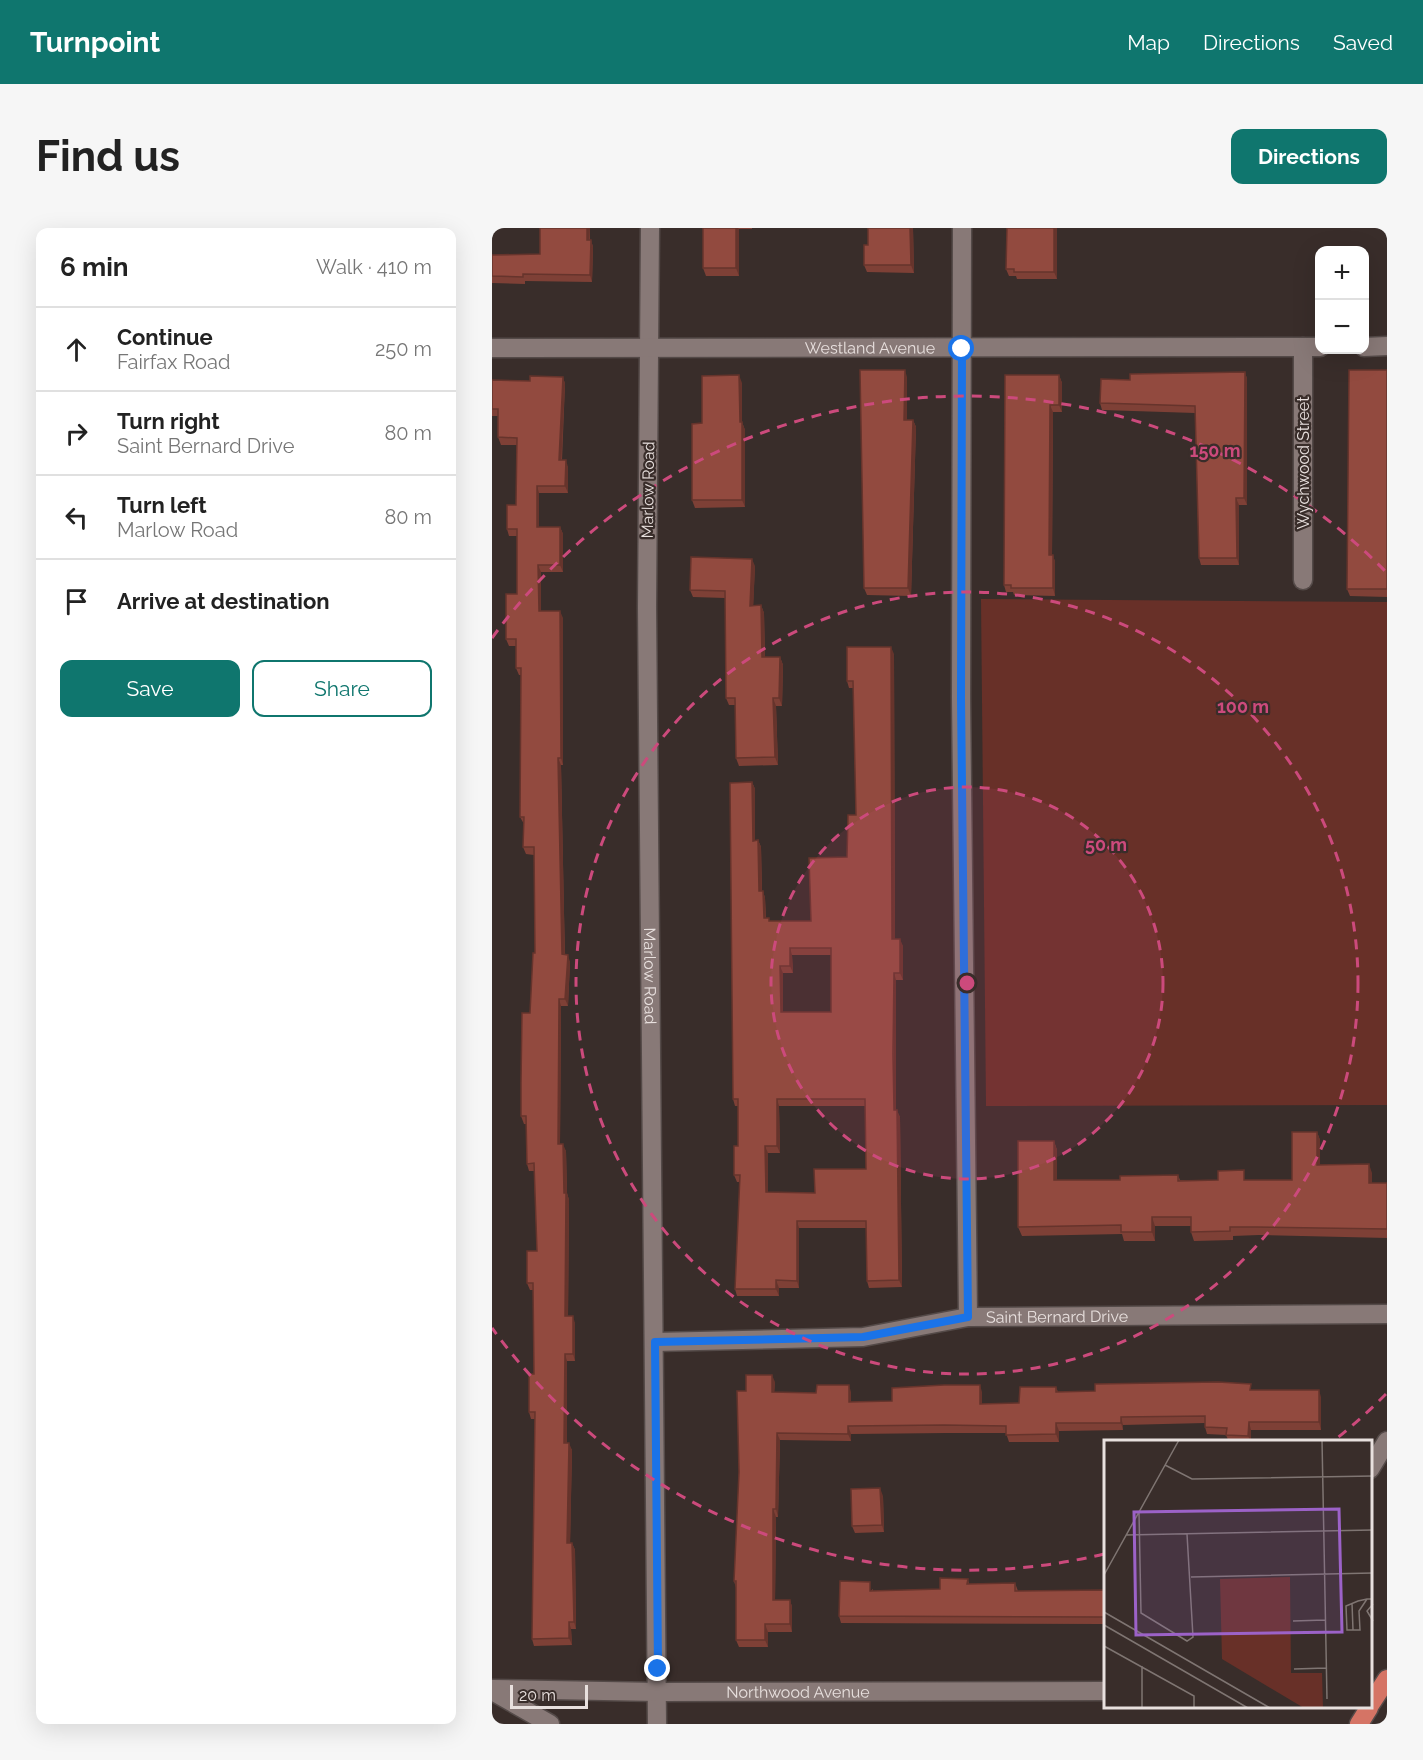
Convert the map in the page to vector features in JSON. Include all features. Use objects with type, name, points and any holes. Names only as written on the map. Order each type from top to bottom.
[{"type":"highway","points":[[1372,1703],[1387,1679]]},
{"type":"highway","points":[[1359,1724],[1368,1709]]},
{"type":"street","name":"Marlow Road","points":[[650,228],[647,607],[657,1724]]},
{"type":"street","points":[[962,228],[961,698],[968,1317]]},
{"type":"street","points":[[1369,346],[1387,346]]},
{"type":"street","name":"Westland Avenue","points":[[492,348],[1311,347]]},
{"type":"street","name":"Wychwood Street","points":[[1303,580],[1311,347]]},
{"type":"street","name":"Saint Bernard Drive","points":[[655,1342],[863,1337],[968,1317],[1387,1314]]},
{"type":"street","points":[[1372,1467],[1387,1441]]},
{"type":"street","points":[[492,1690],[550,1724]]},
{"type":"street","name":"Northwood Avenue","points":[[492,1690],[1104,1691]]},
{"type":"shaded area","points":[[981,599],[1387,602],[1387,1105],[986,1106]]},
{"type":"building","points":[[540,228],[587,228],[587,240],[591,240],[590,275],[492,276],[492,255],[540,254]]},
{"type":"building","points":[[703,228],[736,228],[736,268],[703,268]]},
{"type":"building","points":[[868,228],[910,228],[911,265],[864,265],[864,245],[868,245]]},
{"type":"building","points":[[1007,228],[1054,228],[1054,272],[1014,272],[1014,269],[1006,269]]},
{"type":"building","points":[[860,370],[905,370],[904,420],[913,420],[908,588],[864,588]]},
{"type":"building","points":[[1349,370],[1387,370],[1387,589],[1347,589]]},
{"type":"building","points":[[1245,372],[1244,498],[1236,498],[1237,558],[1199,558],[1195,406],[1100,403],[1101,379],[1130,380],[1130,374]]},
{"type":"building","points":[[739,375],[740,422],[742,422],[742,500],[692,500],[692,424],[702,423],[702,376]]},
{"type":"building","points":[[1005,375],[1059,375],[1059,405],[1050,405],[1049,555],[1053,555],[1053,588],[1011,588],[1011,585],[1004,585]]},
{"type":"building","points":[[530,376],[563,377],[559,460],[566,460],[565,486],[537,486],[537,527],[560,527],[560,565],[538,565],[539,611],[560,611],[561,758],[558,758],[562,954],[568,955],[565,999],[559,999],[558,1144],[563,1144],[564,1193],[566,1193],[565,1316],[573,1316],[573,1354],[565,1354],[564,1443],[569,1443],[567,1543],[572,1543],[574,1622],[569,1622],[569,1638],[532,1639],[535,1412],[529,1412],[529,1374],[534,1374],[533,1283],[527,1283],[527,1251],[537,1251],[534,1163],[527,1164],[526,1116],[521,1116],[521,1083],[522,1013],[530,1013],[533,953],[535,953],[534,847],[523,847],[524,817],[520,817],[521,668],[516,668],[516,639],[506,639],[506,594],[517,594],[517,529],[507,529],[507,505],[516,505],[517,438],[498,437],[498,409],[492,409],[492,380],[530,381]]},
{"type":"building","points":[[691,557],[752,559],[750,606],[761,605],[762,657],[780,657],[779,698],[773,698],[775,757],[736,758],[735,698],[726,698],[725,591],[690,590]]},
{"type":"building","points":[[847,647],[891,647],[892,939],[900,939],[900,973],[894,973],[893,1054],[894,1110],[897,1110],[899,1280],[867,1281],[866,1221],[797,1221],[797,1281],[776,1280],[776,1289],[735,1289],[740,1175],[734,1175],[734,1146],[738,1146],[738,1099],[733,1099],[730,783],[752,782],[753,841],[758,840],[759,891],[763,891],[764,918],[769,918],[769,921],[811,921],[809,858],[847,857],[848,815],[856,815],[853,681],[847,681]],"holes":[[[790,948],[831,948],[831,1012],[781,1012],[780,966],[790,966]],[[777,1099],[865,1099],[866,1169],[814,1169],[815,1193],[766,1192],[765,1146],[777,1146]]]},
{"type":"building","points":[[1292,1132],[1317,1132],[1317,1165],[1369,1164],[1369,1183],[1387,1183],[1387,1229],[1230,1227],[1230,1231],[1191,1232],[1191,1217],[1152,1217],[1152,1232],[1121,1232],[1121,1225],[1018,1227],[1018,1141],[1054,1141],[1054,1180],[1120,1180],[1120,1176],[1178,1175],[1178,1181],[1218,1180],[1218,1171],[1244,1170],[1244,1180],[1292,1180]]},
{"type":"building","points":[[746,1375],[772,1375],[772,1392],[816,1393],[817,1385],[849,1385],[849,1402],[892,1401],[892,1388],[944,1385],[980,1385],[980,1404],[1019,1403],[1020,1387],[1056,1387],[1056,1392],[1095,1391],[1095,1384],[1218,1382],[1251,1384],[1250,1390],[1319,1390],[1319,1422],[1249,1422],[1248,1436],[1226,1435],[1227,1428],[1205,1427],[1205,1416],[1121,1417],[1121,1423],[1056,1423],[1056,1434],[1006,1435],[1006,1426],[944,1425],[848,1426],[848,1434],[777,1433],[776,1509],[773,1509],[773,1600],[790,1600],[790,1624],[765,1624],[765,1640],[736,1640],[736,1581],[734,1581],[739,1472],[737,1391],[746,1391]]},
{"type":"building","points":[[880,1488],[882,1525],[852,1526],[851,1489]]},
{"type":"building","points":[[940,1578],[968,1579],[967,1584],[1015,1583],[1015,1591],[1104,1590],[1104,1617],[839,1616],[840,1581],[870,1582],[870,1591],[940,1589]]},
{"type":"route","points":[[658,1669],[655,1342],[863,1337],[968,1317],[961,698],[962,349]]}]
